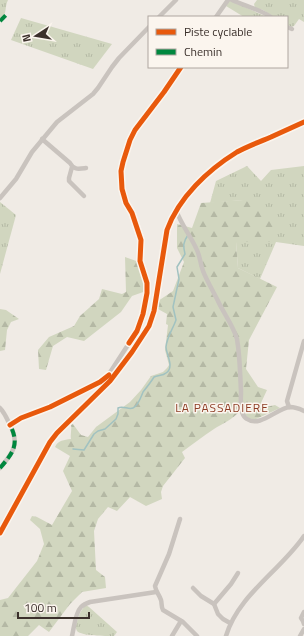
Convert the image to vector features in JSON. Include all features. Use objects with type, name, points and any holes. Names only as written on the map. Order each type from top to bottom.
[{"type":"main road","points":[[0,533],[50,442],[111,376],[144,334],[152,318],[167,230],[182,201],[194,187],[228,158],[250,146],[304,122]]},
{"type":"street","points":[[160,16],[176,0]]},
{"type":"street","points":[[217,16],[228,0]]},
{"type":"street","points":[[232,0],[269,16]]},
{"type":"street","points":[[288,27],[292,29]]},
{"type":"street","points":[[0,198],[16,179],[32,152],[42,139],[57,122],[93,94],[119,58],[148,28]]},
{"type":"street","points":[[10,424],[21,418],[50,407],[111,376],[137,331],[143,314],[147,293],[147,283],[140,261],[140,236],[122,189],[121,171],[130,140],[135,130],[180,68]]},
{"type":"street","points":[[42,139],[70,163],[72,167],[78,169],[86,168]]},
{"type":"street","points":[[72,167],[69,181],[84,196]]},
{"type":"street","points":[[176,210],[180,220],[198,251],[204,272],[220,306],[231,324],[236,338],[239,351],[242,412],[247,419],[251,421],[258,421],[289,407],[304,412]]},
{"type":"street","points":[[289,407],[287,401],[304,341]]},
{"type":"street","points":[[0,408],[4,411],[14,433],[15,439],[14,448],[0,468]]},
{"type":"street","points":[[180,519],[169,554],[155,586],[162,610],[189,627],[196,636]]},
{"type":"street","points":[[226,636],[230,623],[243,604],[302,543],[304,536]]},
{"type":"street","points":[[214,604],[238,573]]},
{"type":"street","points":[[193,588],[201,596],[214,604],[218,614],[230,623]]},
{"type":"street","points":[[72,636],[78,612],[84,604],[156,592]]},
{"type":"street","points":[[304,612],[301,618],[304,624]]},
{"type":"street","points":[[172,636],[181,621]]},
{"type":"street","points":[[300,636],[304,629]]},
{"type":"green space","points":[[0,0],[8,0],[5,13],[0,20]]},
{"type":"green space","points":[[257,0],[304,0],[304,22],[299,19],[294,26],[291,27],[288,26],[288,16],[272,16],[263,10],[255,8],[254,4]]},
{"type":"green space","points":[[229,1],[231,1],[265,16],[242,16],[226,6]]},
{"type":"green space","points":[[21,18],[112,44],[93,69],[11,40]]},
{"type":"green space","points":[[247,166],[261,181],[271,170],[304,166],[304,246],[276,242],[260,279],[238,268],[236,242],[243,200],[210,203],[216,181]]},
{"type":"green space","points":[[243,200],[274,210],[276,242],[236,242],[238,268],[277,287],[249,340],[246,369],[258,387],[267,390],[260,405],[261,408],[275,405],[280,408],[251,420],[240,411],[231,419],[182,452],[185,458],[163,486],[161,492],[162,499],[146,506],[130,497],[117,511],[108,507],[98,519],[94,531],[96,570],[105,577],[106,588],[82,592],[70,604],[49,632],[39,625],[28,636],[0,636],[0,600],[8,598],[37,561],[44,544],[40,529],[30,520],[32,516],[37,517],[52,525],[72,491],[63,471],[70,456],[55,447],[56,445],[62,441],[71,439],[71,425],[73,424],[81,435],[88,437],[96,427],[130,402],[151,376],[163,372],[169,365],[165,350],[168,325],[166,324],[167,314],[158,309],[158,301],[173,291],[184,262],[177,248],[177,224],[192,228],[201,203]]},
{"type":"green space","points":[[0,202],[16,215],[0,274]]},
{"type":"green space","points":[[125,257],[139,262],[146,291],[132,296],[121,312],[84,341],[67,337],[53,346],[46,370],[39,369],[38,350],[49,337],[74,326],[80,316],[99,299],[102,289],[122,294],[126,292]]},
{"type":"green space","points":[[0,309],[6,310],[19,319],[11,322],[7,330],[5,350],[0,351]]},
{"type":"green space","points":[[86,605],[117,632],[114,636],[89,635],[77,631],[76,626],[78,617]]},
{"type":"waterway","points":[[73,449],[84,450],[94,434],[105,429],[116,419],[118,408],[135,407],[143,392],[154,377],[163,375],[169,370],[170,364],[166,347],[176,320],[173,307],[179,279],[177,267],[185,254],[184,244],[188,235]]},
{"type":"marked path","points":[[0,21],[8,13]]},
{"type":"marked path","points":[[0,468],[12,453],[14,448],[15,443],[10,425]]},
{"type":"cycle path","points":[[129,343],[137,331],[143,314],[147,293],[147,283],[140,261],[141,240],[132,213],[126,203],[122,189],[121,171],[130,140],[135,130],[180,68]]},
{"type":"cycle path","points":[[0,533],[50,442],[57,433],[110,381],[149,326],[154,311],[167,230],[179,206],[196,185],[226,159],[249,146],[304,122]]},
{"type":"cycle path","points":[[10,425],[21,418],[50,407],[100,382],[109,375]]},
{"type":"district","name":"LA PASSADIERE","points":[[222,408]]}]
